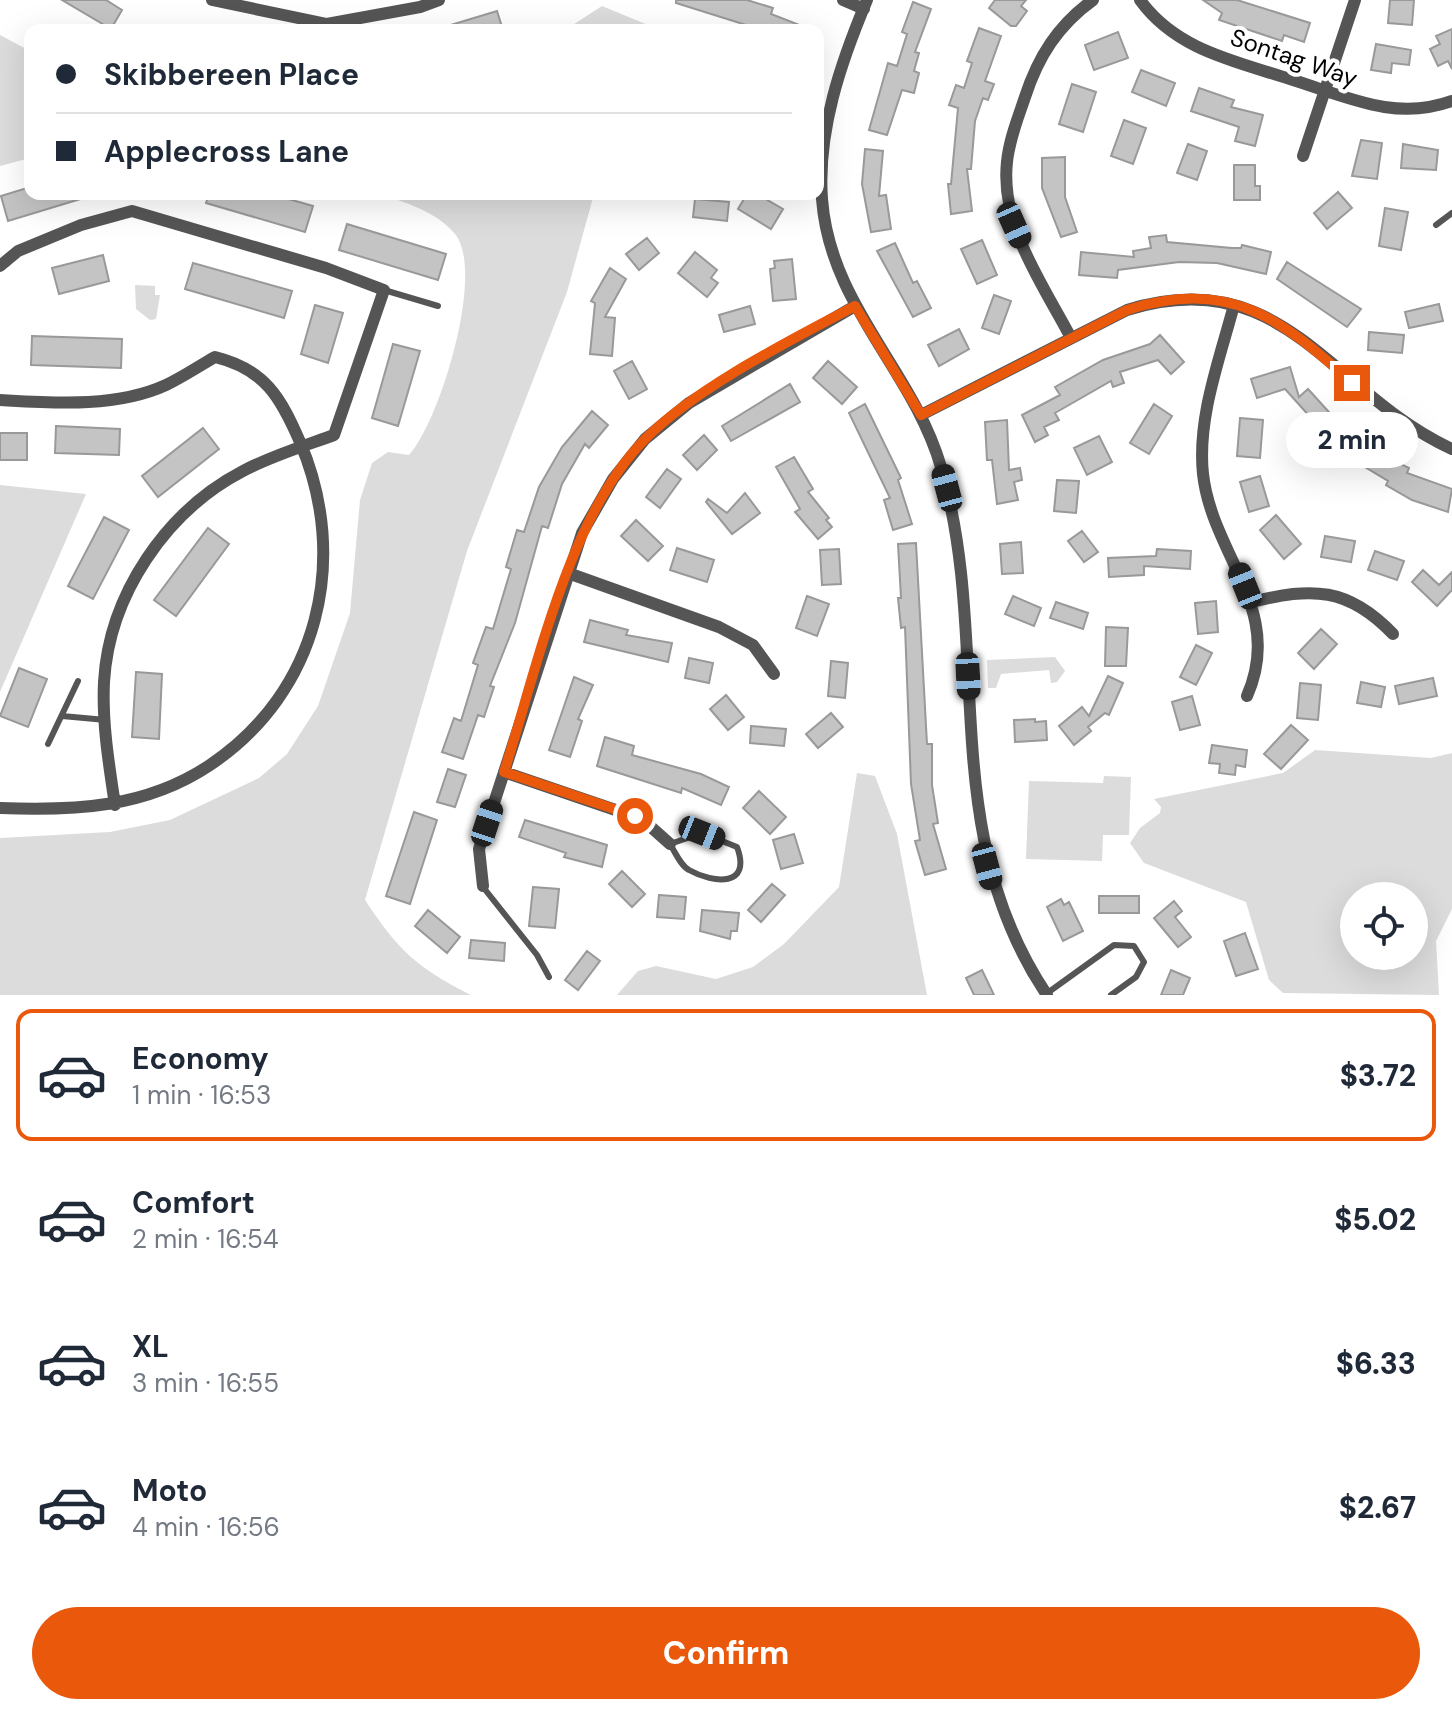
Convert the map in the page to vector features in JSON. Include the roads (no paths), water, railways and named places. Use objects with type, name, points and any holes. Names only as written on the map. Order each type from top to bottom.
[{"type":"street","points":[[212,0],[327,24],[420,7],[439,0]]},
{"type":"street","points":[[824,139],[833,101],[865,4],[843,0]]},
{"type":"street","points":[[1070,336],[1014,225],[1006,194],[1006,169],[1011,142],[1038,61],[1059,29],[1093,0]]},
{"type":"street","name":"Sontag Way","points":[[1140,0],[1161,24],[1187,42],[1324,91],[1391,109],[1423,108],[1452,101]]},
{"type":"street","points":[[1303,156],[1355,0]]},
{"type":"street","points":[[824,200],[826,230],[838,273],[921,415],[941,466],[957,540],[978,816],[987,866],[1020,950],[1046,994]]},
{"type":"street","points":[[0,266],[18,251],[81,225],[132,211],[326,268],[384,290],[334,435],[242,471],[193,504],[137,570],[115,623],[104,682],[115,805]]},
{"type":"street","points":[[921,415],[1070,336],[1127,310],[1158,302],[1198,298],[1262,313],[1290,329],[1374,402],[1412,430],[1452,449]]},
{"type":"street","points":[[1234,305],[1205,425],[1203,474],[1210,509],[1252,602],[1259,659],[1247,696]]},
{"type":"street","points":[[483,886],[477,860],[479,849],[568,573],[597,504],[630,455],[654,431],[711,389],[855,306]]},
{"type":"street","points":[[0,400],[60,404],[126,397],[164,386],[215,357],[238,363],[259,375],[290,417],[314,471],[325,547],[314,624],[294,672],[263,718],[211,764],[146,796],[115,805],[58,810],[0,808]]},
{"type":"street","points":[[568,573],[719,627],[753,645],[774,674]]},
{"type":"street","points":[[1252,602],[1296,592],[1332,594],[1372,611],[1393,634]]},
{"type":"street","points":[[504,772],[642,819],[670,844]]},
{"type":"lane","points":[[1436,225],[1452,213]]},
{"type":"lane","points":[[384,290],[438,306]]},
{"type":"lane","points":[[48,744],[78,681]]},
{"type":"lane","points":[[62,716],[106,720]]},
{"type":"lane","points":[[702,833],[737,847],[741,858],[737,873],[730,880],[720,882],[687,869],[670,844],[702,833]]},
{"type":"lane","points":[[483,886],[537,955],[549,977]]},
{"type":"lane","points":[[1046,994],[1114,945],[1134,946],[1144,962],[1136,977],[1111,995]]}]
